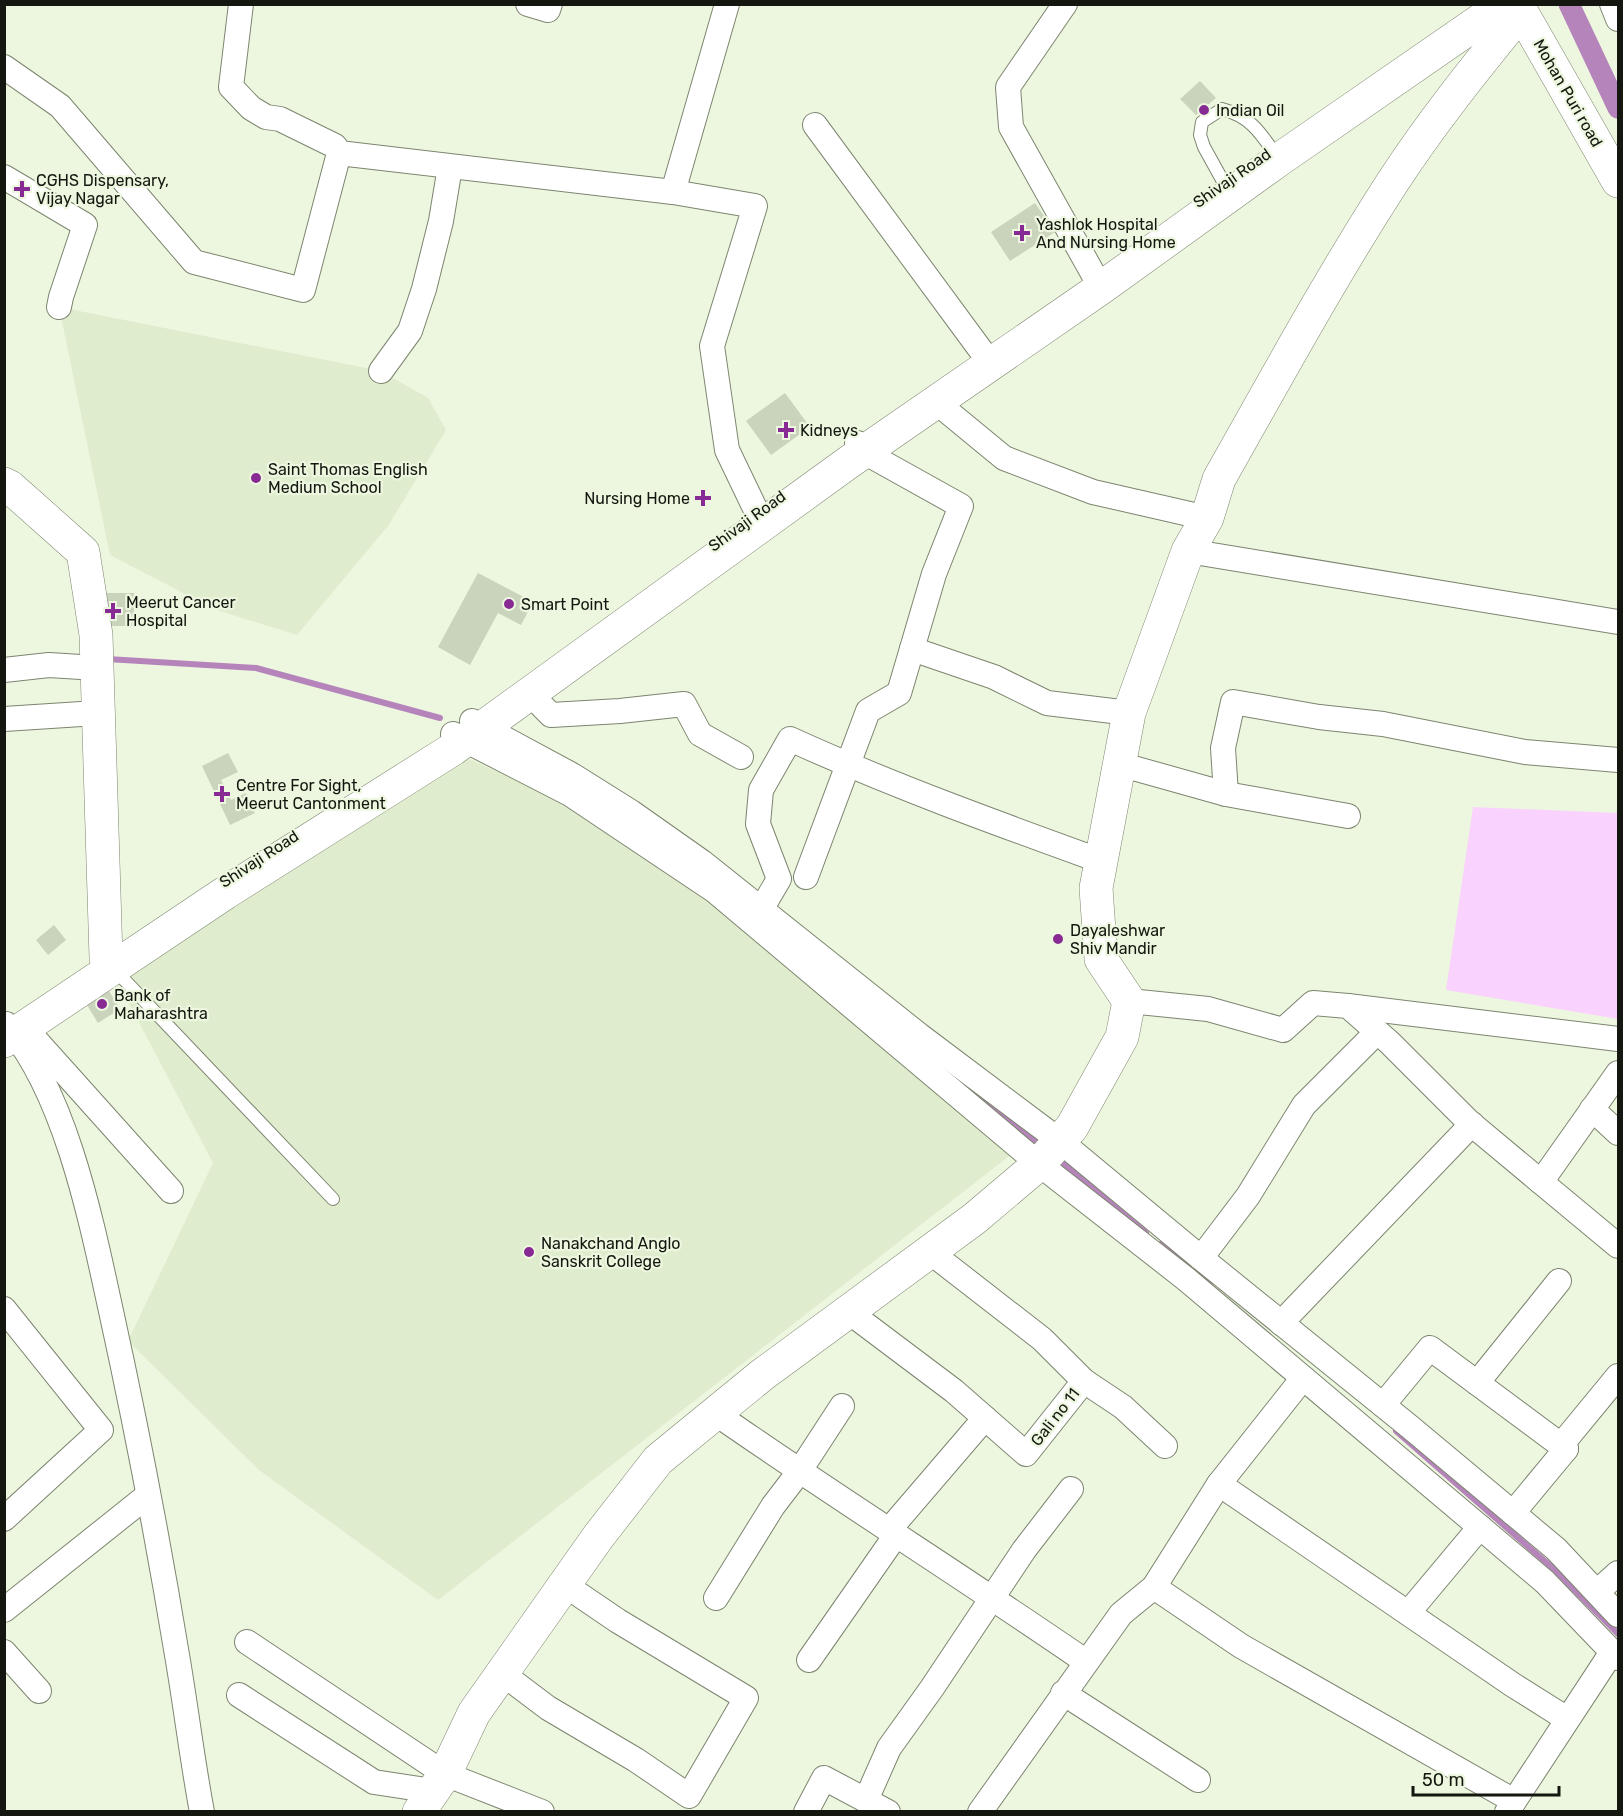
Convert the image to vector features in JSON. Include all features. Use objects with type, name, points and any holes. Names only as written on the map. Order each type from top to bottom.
[{"type":"street","points":[[4,67],[60,106],[194,262],[303,290],[339,153],[335,146],[280,119],[266,117],[251,108],[231,87],[241,4]]},
{"type":"street","points":[[528,4],[548,10],[550,4]]},
{"type":"street","points":[[1065,4],[1008,87],[1011,127],[1098,281]]},
{"type":"street","name":"Shivaji Road","points":[[11,1030],[109,963],[468,731],[861,447],[1276,155],[1482,4]]},
{"type":"street","points":[[1612,4],[1618,19]]},
{"type":"street","points":[[672,192],[720,6]]},
{"type":"street","points":[[1276,155],[1514,7]]},
{"type":"street","points":[[432,1792],[474,1713],[598,1537],[657,1460],[762,1376],[974,1218],[1050,1151],[1072,1126],[1122,1037],[1130,1001],[1101,959],[1096,888],[1130,713],[1188,551],[1207,518],[1219,479],[1357,240],[1393,182],[1463,84],[1514,7]]},
{"type":"street","name":"Mohan Puri road","points":[[1514,7],[1618,181]]},
{"type":"street","points":[[806,877],[868,711],[899,693],[934,574],[961,506],[861,447],[936,402],[987,359],[815,125]]},
{"type":"street","points":[[339,153],[672,192],[755,206],[712,346],[727,450],[760,519],[530,693],[468,731]]},
{"type":"street","points":[[381,371],[410,331],[424,289],[441,221],[450,167]]},
{"type":"street","points":[[4,177],[85,225],[59,307]]},
{"type":"street","points":[[936,402],[1004,458],[1093,492],[1207,518]]},
{"type":"street","points":[[4,484],[83,552],[96,655],[109,963]]},
{"type":"street","points":[[1188,551],[1618,622]]},
{"type":"street","points":[[912,649],[994,677],[1047,703],[1130,713]]},
{"type":"street","points":[[4,670],[49,665],[96,655]]},
{"type":"street","points":[[530,693],[552,715],[684,704],[700,734],[741,757]]},
{"type":"street","points":[[1226,794],[1223,748],[1233,702],[1319,717],[1383,724],[1449,735],[1525,752],[1618,760]]},
{"type":"street","points":[[4,719],[97,713]]},
{"type":"street","points":[[468,731],[572,775],[631,812],[762,908],[918,1035],[1050,1151],[1186,1279],[1545,1582],[1615,1655],[1567,1719],[1511,1806],[1241,1646],[1154,1587]]},
{"type":"street","points":[[468,731],[570,794],[715,891],[1050,1151],[1201,1258],[1556,1549],[1618,1615]]},
{"type":"street","points":[[762,908],[779,879],[758,824],[761,790],[790,739],[848,765],[990,821],[1101,861]]},
{"type":"street","points":[[1119,764],[1226,794],[1348,816]]},
{"type":"street","points":[[1130,1001],[1208,1009],[1283,1030],[1313,1003],[1618,1039]]},
{"type":"street","points":[[1348,1006],[1472,1124],[1618,1246]]},
{"type":"street","points":[[11,1030],[171,1191]]},
{"type":"street","points":[[11,1030],[38,1073],[65,1132],[97,1244],[121,1354],[177,1655],[202,1812]]},
{"type":"street","points":[[1201,1258],[1248,1196],[1304,1105],[1377,1032]]},
{"type":"street","points":[[1540,1182],[1618,1073]]},
{"type":"street","points":[[1592,1109],[1618,1133]]},
{"type":"street","points":[[1281,1323],[1472,1124]]},
{"type":"street","points":[[930,1252],[1042,1339],[1084,1381],[1123,1407],[1165,1446]]},
{"type":"street","points":[[1477,1383],[1559,1281]]},
{"type":"street","points":[[4,1309],[101,1430],[4,1519]]},
{"type":"street","points":[[809,1660],[893,1532],[985,1418],[954,1391],[849,1312]]},
{"type":"street","points":[[1383,1405],[1430,1348],[1566,1449]]},
{"type":"street","points":[[1566,1449],[1562,1444],[1618,1376]]},
{"type":"street","points":[[980,1812],[1085,1661],[1121,1614],[1154,1587],[1219,1484],[1303,1378]]},
{"type":"street","name":"Gali no 11","points":[[985,1418],[1026,1454],[1084,1381]]},
{"type":"street","points":[[716,1598],[773,1506],[800,1472],[842,1406]]},
{"type":"street","points":[[715,1413],[800,1472],[992,1596],[1085,1661]]},
{"type":"street","points":[[1513,1513],[1566,1449]]},
{"type":"street","points":[[1219,1484],[1513,1685],[1567,1719]]},
{"type":"street","points":[[806,1812],[824,1778],[875,1807],[889,1748],[1024,1550],[1071,1489]]},
{"type":"street","points":[[4,1610],[147,1496]]},
{"type":"street","points":[[1408,1613],[1480,1527]]},
{"type":"street","points":[[1597,1592],[1618,1573]]},
{"type":"street","points":[[502,1674],[548,1708],[636,1760],[689,1796],[746,1698],[618,1622],[565,1585]]},
{"type":"street","points":[[247,1642],[432,1792]]},
{"type":"street","points":[[4,1652],[39,1691]]},
{"type":"street","points":[[1063,1693],[1198,1780]]},
{"type":"street","points":[[239,1695],[375,1782],[542,1812]]},
{"type":"lane","points":[[1227,190],[1200,135],[1202,122],[1222,109],[1238,114],[1254,126],[1276,155]]},
{"type":"lane","points":[[109,963],[333,1199]]},
{"type":"shaded area","name":"Saint Thomas English Medium School","points":[[59,307],[381,371],[428,398],[446,430],[388,526],[297,635],[214,609],[110,555]]},
{"type":"shaded area","name":"Nanakchand Anglo Sanskrit College","points":[[458,754],[567,803],[721,906],[1012,1154],[438,1600],[259,1470],[128,1341],[213,1163],[113,973]]},
{"type":"shaded area","points":[[1473,807],[1618,813],[1618,1019],[1446,990]]},
{"type":"building","points":[[1200,81],[1216,98],[1196,115],[1180,99]]},
{"type":"building","points":[[1035,203],[1055,232],[1010,261],[991,232]]},
{"type":"building","points":[[785,393],[810,427],[771,455],[746,421]]},
{"type":"building","points":[[478,573],[533,602],[521,625],[498,613],[470,665],[438,647]]},
{"type":"building","points":[[99,593],[134,593],[134,626],[99,626]]},
{"type":"building","points":[[228,753],[238,772],[221,780],[231,800],[246,793],[255,813],[230,825],[202,766]]},
{"type":"building","points":[[54,925],[66,940],[48,955],[36,940]]},
{"type":"building","points":[[109,991],[120,1009],[98,1023],[87,1005]]},
{"type":"waterway","points":[[1569,4],[1618,108]]},
{"type":"waterway","points":[[107,659],[256,668],[440,718]]},
{"type":"waterway","points":[[953,1077],[1042,1146]]},
{"type":"waterway","points":[[1057,1158],[1146,1233]]},
{"type":"waterway","points":[[1161,1244],[1211,1281]]},
{"type":"waterway","points":[[1396,1431],[1555,1570],[1618,1634]]},
{"type":"place","name":"Indian Oil","points":[[1204,110]]},
{"type":"place","name":"CGHS Dispensary, Vijay Nagar","points":[[22,189]]},
{"type":"place","name":"Yashlok Hospital And Nursing Home","points":[[1022,233]]},
{"type":"place","name":"Kidneys","points":[[786,430]]},
{"type":"place","name":"Saint Thomas English Medium School","points":[[256,478]]},
{"type":"place","name":"Nursing Home","points":[[703,498]]},
{"type":"place","name":"Smart Point","points":[[509,604]]},
{"type":"place","name":"Meerut Cancer Hospital","points":[[113,611]]},
{"type":"place","name":"Centre For Sight, Meerut Cantonment","points":[[222,794]]},
{"type":"place","name":"Dayaleshwar Shiv Mandir","points":[[1058,939]]},
{"type":"place","name":"Bank of Maharashtra","points":[[102,1004]]},
{"type":"place","name":"Nanakchand Anglo Sanskrit College","points":[[529,1252]]}]
